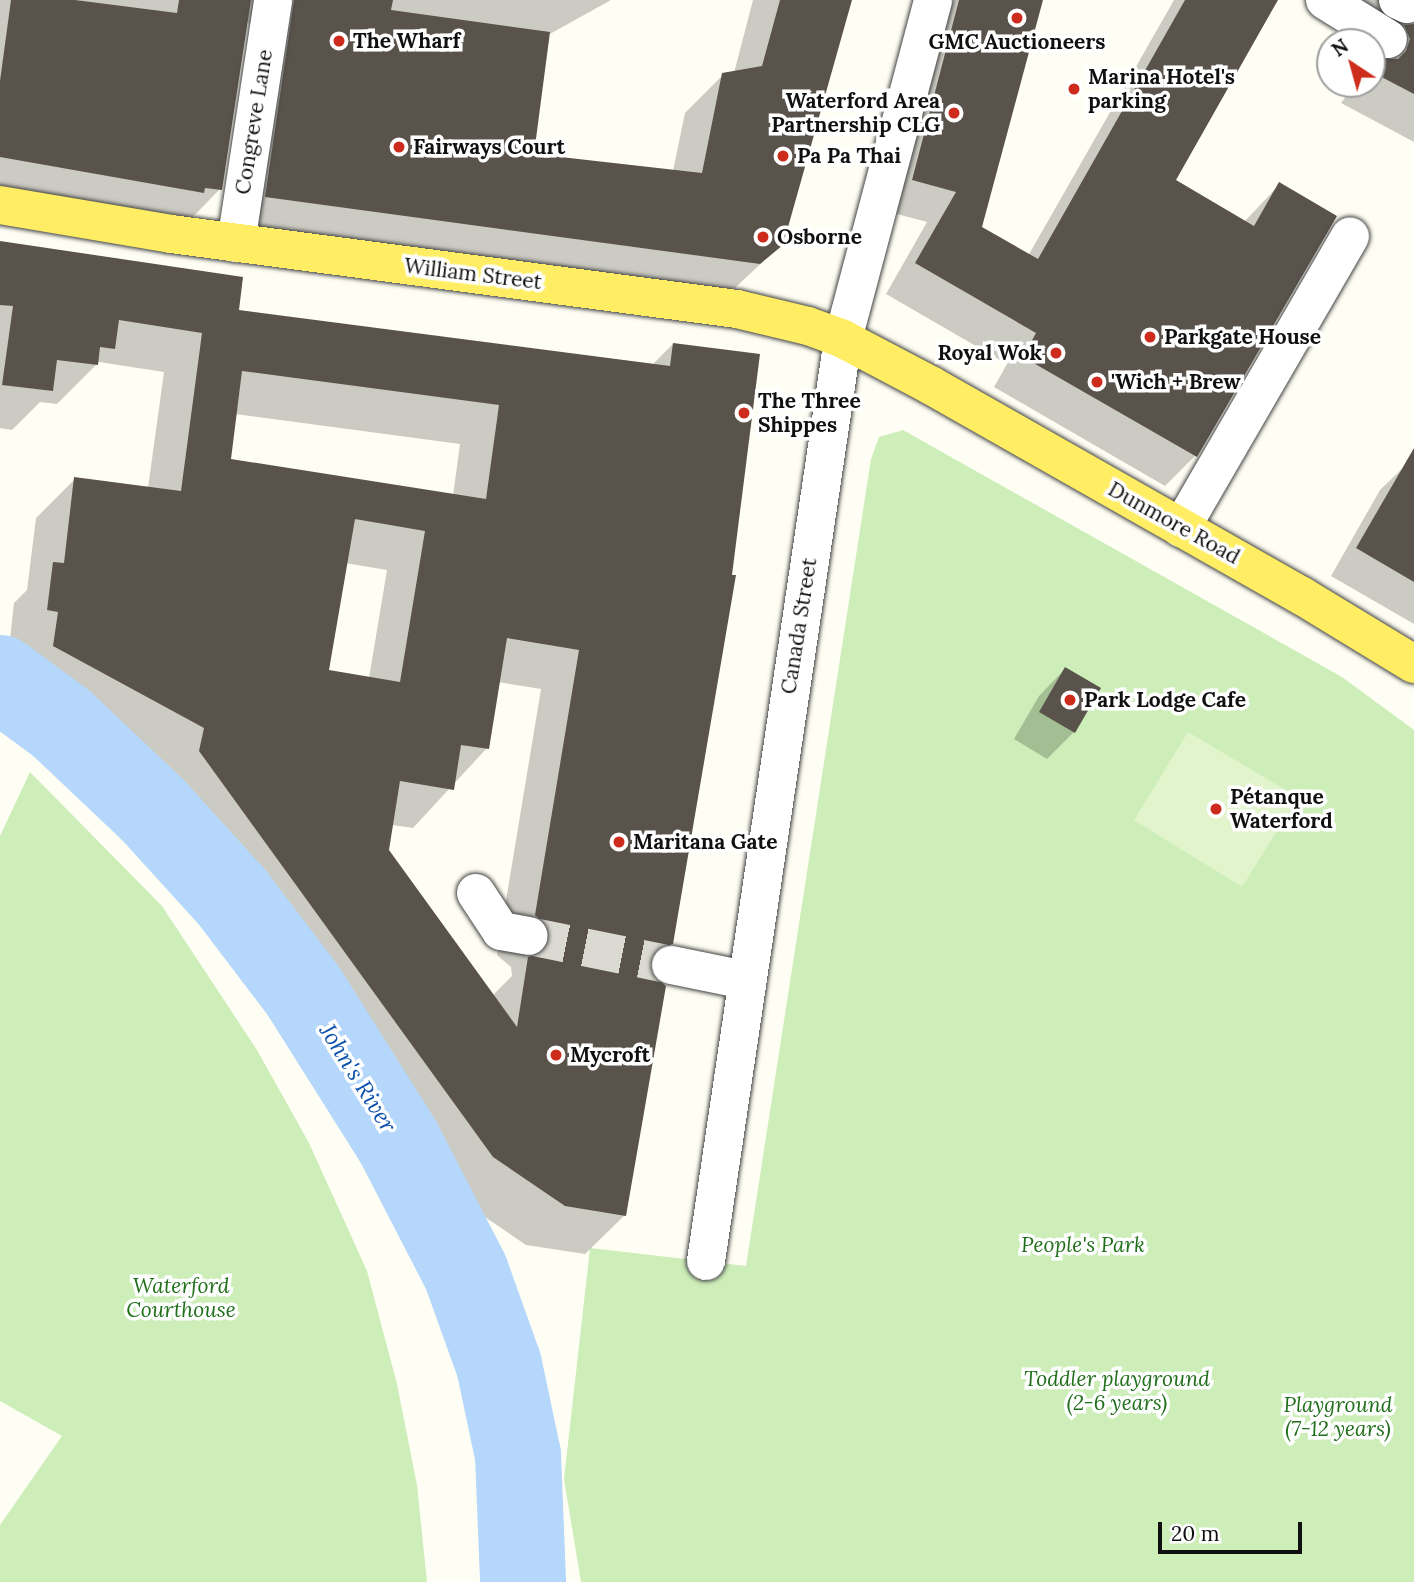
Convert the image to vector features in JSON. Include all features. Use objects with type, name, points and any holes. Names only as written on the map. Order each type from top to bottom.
[{"type":"main road","name":"William Street","points":[[0,205],[236,243],[764,313],[843,339],[932,386]]},
{"type":"main road","name":"Dunmore Road","points":[[932,386],[1414,664]]},
{"type":"street","name":"Congreve Lane","points":[[236,243],[273,0]]},
{"type":"street","name":"Canada Street","points":[[706,1261],[745,980],[843,339],[933,0]]},
{"type":"street","points":[[1325,0],[1388,39]]},
{"type":"street","points":[[1181,528],[1350,237]]},
{"type":"street","points":[[475,893],[501,931],[529,936]]},
{"type":"street","points":[[671,965],[745,980]]},
{"type":"green space","name":"People's Park","points":[[903,430],[1342,677],[1414,730],[1414,1582],[581,1582],[564,1479],[590,1248],[746,1266],[871,459],[879,437]]},
{"type":"green space","name":"Pétanque Waterford","points":[[1188,732],[1298,797],[1242,887],[1134,820]]},
{"type":"green space","name":"Waterford Courthouse","points":[[30,772],[162,906],[257,1050],[309,1143],[367,1271],[397,1384],[417,1485],[427,1582],[0,1582],[0,1525],[62,1436],[0,1401],[0,836]]},
{"type":"building","points":[[11,0],[75,0],[177,13],[179,0],[251,0],[222,190],[205,188],[204,193],[0,157],[0,81]]},
{"type":"building","points":[[294,0],[393,0],[391,10],[550,32],[534,154],[702,173],[722,73],[762,66],[780,0],[852,0],[783,245],[760,264],[265,197]]},
{"type":"building","points":[[959,0],[1043,0],[982,227],[1038,259],[1185,0],[1278,0],[1176,180],[1254,226],[1279,182],[1337,216],[1197,457],[1023,357],[1036,333],[915,263],[956,192],[912,180]]},
{"type":"building","points":[[1414,24],[1414,94],[1386,79],[1386,58],[1398,59],[1406,51],[1410,39],[1404,25]]},
{"type":"building","points":[[0,241],[243,277],[239,310],[670,366],[673,343],[760,354],[732,575],[736,575],[673,944],[655,950],[650,961],[651,973],[666,986],[626,1216],[565,1206],[493,1157],[199,751],[204,728],[53,646],[58,612],[47,610],[53,562],[64,563],[74,477],[181,491],[202,333],[119,320],[115,349],[100,347],[98,365],[57,360],[53,391],[2,385],[13,306],[0,305]],"holes":[[[242,371],[499,405],[486,499],[231,459]],[[355,519],[425,531],[400,682],[329,670]],[[507,638],[579,650],[535,915],[549,928],[551,939],[545,951],[528,957],[517,1027],[389,850],[400,781],[454,790],[461,745],[489,749]]]},
{"type":"building","points":[[1414,448],[1414,582],[1356,548]]},
{"type":"building","name":"Park Lodge Cafe","points":[[1065,667],[1101,688],[1075,733],[1039,712]]},
{"type":"waterway","name":"John's River","points":[[0,678],[61,723],[152,809],[232,897],[304,992],[399,1143],[466,1273],[499,1365],[518,1455],[523,1582]]},
{"type":"tunnel","points":[[529,936],[671,965]]},
{"type":"place","name":"GMC Auctioneers","points":[[1017,18]]},
{"type":"place","name":"The Wharf","points":[[339,41]]},
{"type":"place","name":"Marina Hotel's parking","points":[[1074,89]]},
{"type":"place","name":"Waterford Area Partnership CLG","points":[[954,113]]},
{"type":"place","name":"Fairways Court","points":[[399,147]]},
{"type":"place","name":"Pa Pa Thai","points":[[783,156]]},
{"type":"place","name":"Osborne","points":[[763,237]]},
{"type":"place","name":"Parkgate House","points":[[1150,337]]},
{"type":"place","name":"Royal Wok","points":[[1056,353]]},
{"type":"place","name":"'Wich + Brew","points":[[1097,382]]},
{"type":"place","name":"The Three Shippes","points":[[744,413]]},
{"type":"place","name":"Park Lodge Cafe","points":[[1070,700]]},
{"type":"place","name":"Pétanque Waterford","points":[[1216,809]]},
{"type":"place","name":"Maritana Gate","points":[[619,842]]},
{"type":"place","name":"Mycroft","points":[[556,1055]]},
{"type":"park label","name":"Toddler playground (2-6 years)","points":[[1117,1391]]},
{"type":"park label","name":"Playground (7-12 years)","points":[[1338,1417]]}]
